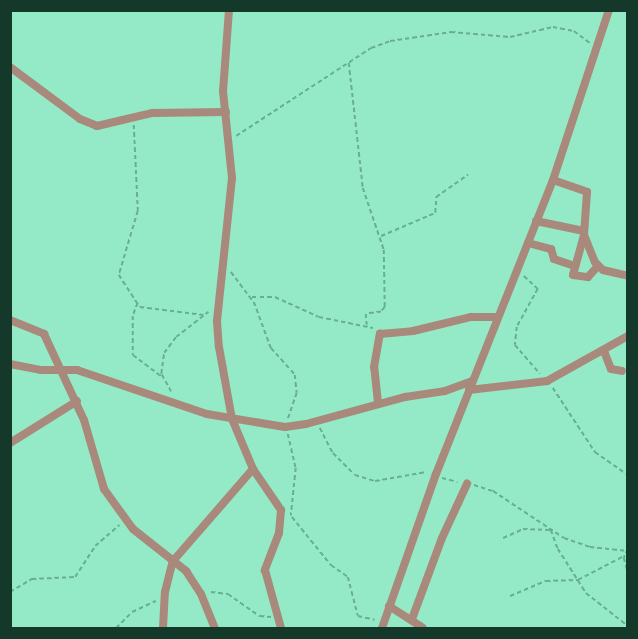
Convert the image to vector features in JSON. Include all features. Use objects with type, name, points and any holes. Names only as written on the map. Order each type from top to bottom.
[{"type":"street","points":[[229,10],[224,79],[232,192],[219,304],[222,374],[232,419],[253,469],[281,510],[279,533],[265,570],[276,617],[281,628]]},
{"type":"street","points":[[382,628],[436,474],[553,180],[609,10]]},
{"type":"street","points":[[10,67],[88,123],[105,126],[133,116],[226,112]]},
{"type":"street","points":[[553,180],[587,192],[584,233],[573,274],[586,277],[598,266]]},
{"type":"street","points":[[536,221],[584,233]]},
{"type":"street","points":[[584,233],[598,266],[627,276]]},
{"type":"street","points":[[528,243],[551,249],[554,259],[574,266]]},
{"type":"street","points":[[378,403],[374,351],[377,339],[384,332],[413,331],[461,318],[498,317]]},
{"type":"street","points":[[10,320],[44,334],[77,401],[102,484],[128,523],[173,561],[201,594],[215,628]]},
{"type":"street","points":[[469,390],[547,381],[627,336]]},
{"type":"street","points":[[604,351],[611,369],[622,370]]},
{"type":"street","points":[[10,363],[63,369],[232,419],[285,427],[316,422],[378,403],[445,391],[472,381]]},
{"type":"street","points":[[10,443],[77,401]]},
{"type":"street","points":[[163,628],[165,599],[173,561],[253,469]]},
{"type":"street","points":[[412,619],[442,538],[467,484]]},
{"type":"street","points":[[389,606],[423,628]]},
{"type":"path","points":[[230,140],[379,44],[407,38],[470,32],[510,37],[553,27],[574,31],[597,50]]},
{"type":"path","points":[[349,62],[363,188],[381,236],[385,307],[381,312],[366,314],[367,325]]},
{"type":"path","points":[[133,116],[138,211],[134,234],[118,269],[122,281],[143,308],[204,315]]},
{"type":"path","points":[[381,236],[435,213],[436,197],[468,175]]},
{"type":"path","points":[[224,258],[251,297],[267,341],[295,375],[297,393],[285,427],[296,468],[291,516]]},
{"type":"path","points":[[518,272],[536,283],[538,289],[517,327],[515,345],[547,381],[595,452],[627,475]]},
{"type":"path","points":[[251,297],[275,297],[319,317],[367,325],[384,332]]},
{"type":"path","points":[[138,303],[133,316],[133,355],[163,378]]},
{"type":"path","points":[[173,395],[163,378],[161,366],[169,345],[219,304]]},
{"type":"path","points":[[316,422],[333,453],[355,475],[375,481],[436,474],[493,490],[551,530],[580,544],[626,550],[624,556],[627,573]]},
{"type":"path","points":[[281,510],[291,516],[330,565],[348,576],[358,615],[364,620],[385,619]]},
{"type":"path","points":[[10,592],[32,579],[75,577],[104,536],[128,523]]},
{"type":"path","points":[[503,538],[524,529],[551,530]]},
{"type":"path","points":[[551,530],[578,580],[595,603],[627,626]]},
{"type":"path","points":[[510,596],[546,581],[578,580],[624,556]]},
{"type":"path","points":[[201,594],[228,594],[260,616],[276,617]]},
{"type":"path","points":[[116,628],[132,612],[165,599]]}]
